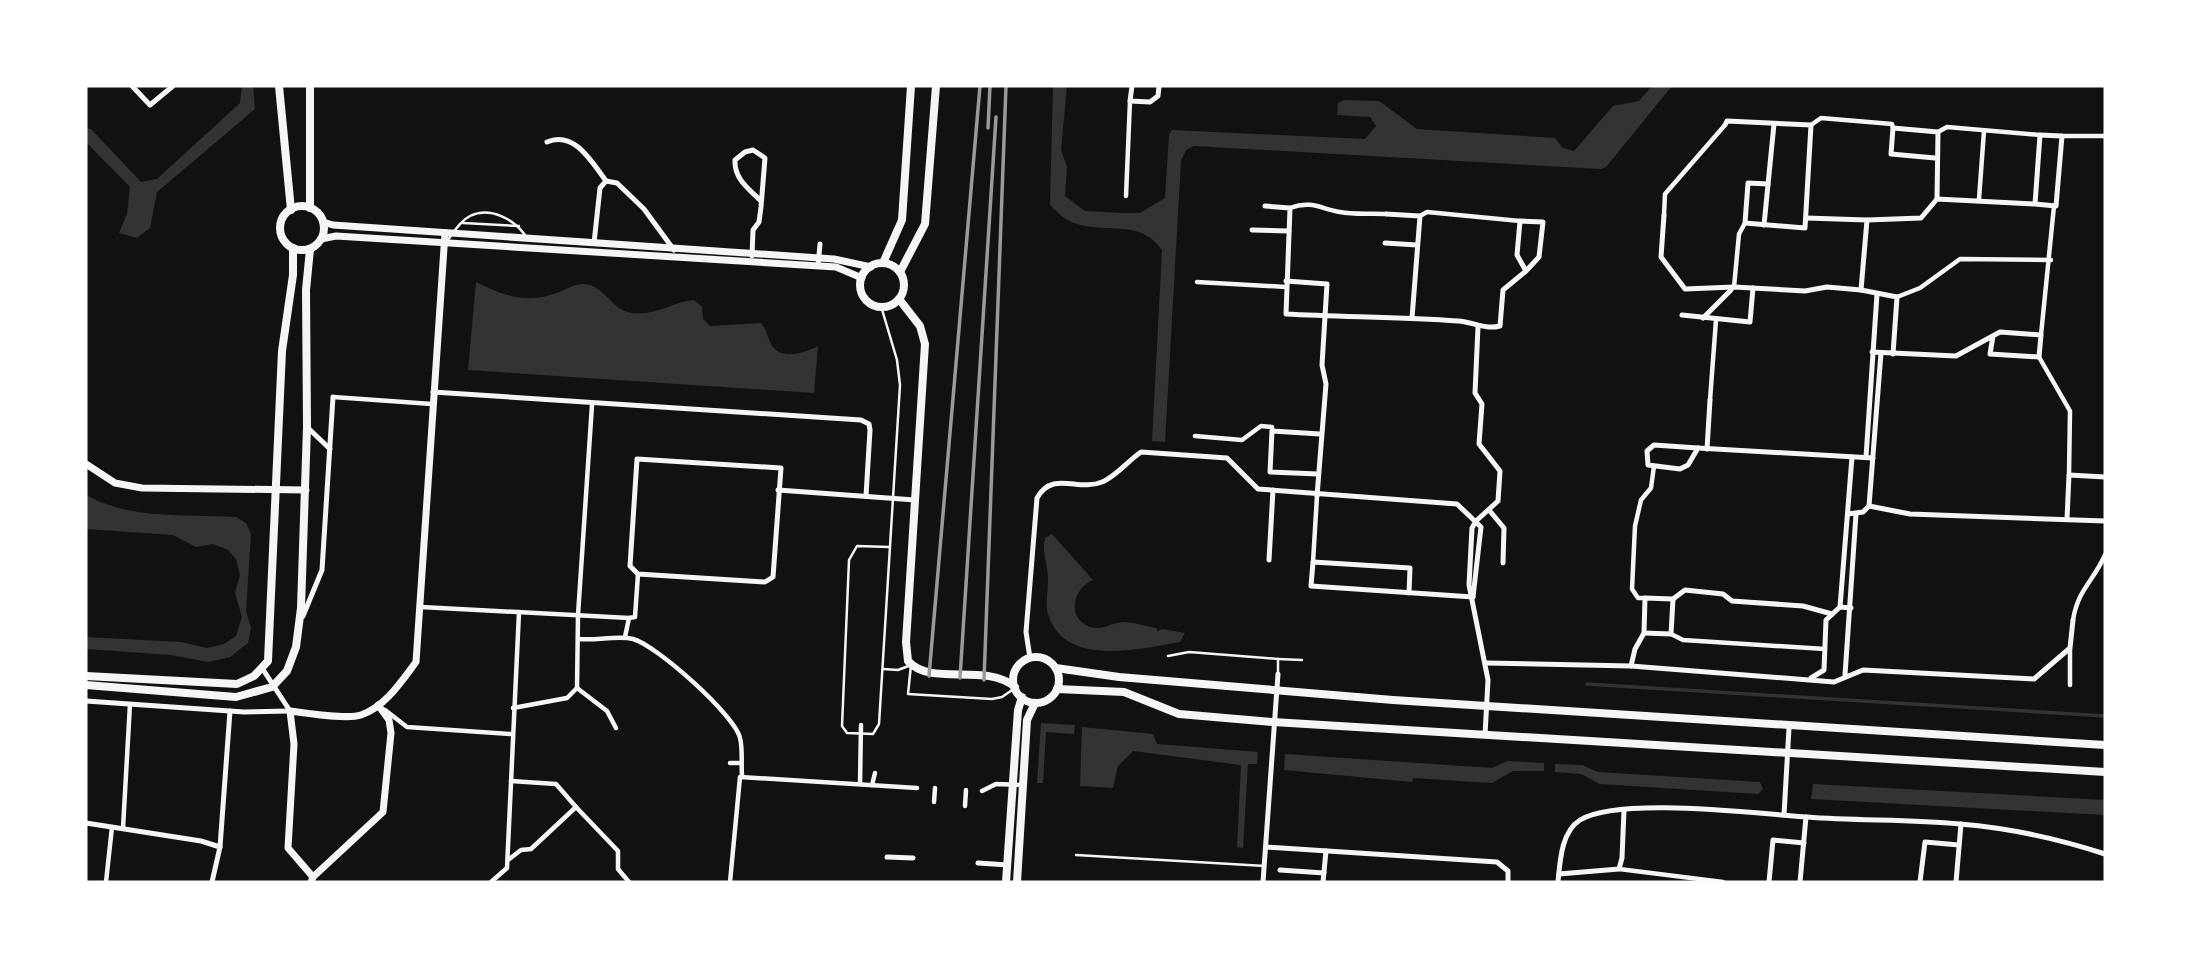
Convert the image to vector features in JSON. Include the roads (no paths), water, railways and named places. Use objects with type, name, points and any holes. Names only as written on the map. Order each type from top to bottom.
[{"type":"main road","points":[[279,86],[290,210]]},
{"type":"main road","points":[[86,685],[236,697],[272,687],[286,671],[296,648],[306,490],[306,290],[310,249],[321,239],[323,222],[310,208],[310,86]]},
{"type":"main road","points":[[883,263],[902,220],[911,86]]},
{"type":"main road","points":[[900,272],[883,263],[871,267],[862,278],[864,297],[881,306],[899,299],[904,286],[900,272],[925,224],[936,86]]},
{"type":"main road","points":[[310,208],[290,210],[283,218],[280,230],[284,241],[293,248],[310,249]]},
{"type":"main road","points":[[86,676],[237,684],[262,668],[270,652],[280,389],[293,248]]},
{"type":"main road","points":[[899,299],[920,326],[925,344],[906,642],[906,654],[911,665],[923,671],[999,677],[1016,671],[1030,658],[1044,659],[1056,668],[1119,677],[1276,691],[1789,728],[2105,746]]},
{"type":"main road","points":[[1056,668],[1058,689]]},
{"type":"main road","points":[[1015,687],[1016,671]]},
{"type":"main road","points":[[999,677],[1015,687],[1022,697],[1035,703],[1048,699],[1058,689],[1124,692],[1179,714],[1273,722],[2105,772]]},
{"type":"main road","points":[[1006,882],[1018,710],[1022,697]]},
{"type":"main road","points":[[1017,882],[1027,720],[1035,703]]},
{"type":"street","points":[[132,86],[150,104],[173,86]]},
{"type":"street","points":[[1126,196],[1132,86]]},
{"type":"street","points":[[1130,101],[1150,102],[1158,96],[1159,86]]},
{"type":"street","points":[[1935,158],[1891,154],[1892,124],[1821,118],[1811,125],[1727,121],[1665,194],[1661,257],[1685,289],[1753,288],[1805,291],[1827,287],[1897,297],[1920,288],[1960,259],[2051,260]]},
{"type":"street","points":[[1764,225],[1774,124]]},
{"type":"street","points":[[1745,223],[1805,228],[1811,125]]},
{"type":"street","points":[[1893,128],[1938,132],[1947,127],[2040,135],[2105,136]]},
{"type":"street","points":[[1979,199],[1984,131]]},
{"type":"street","points":[[1806,218],[1922,218],[1937,199],[1935,158],[1938,132]]},
{"type":"street","points":[[2035,204],[2040,135]]},
{"type":"street","points":[[2062,136],[2039,357],[2070,411],[2067,519]]},
{"type":"street","points":[[547,142],[562,138],[572,142],[606,181],[618,183],[644,209],[674,253]]},
{"type":"street","points":[[751,262],[753,230],[759,222],[761,201],[765,158],[753,150],[745,152],[735,160],[734,170],[739,179],[761,201]]},
{"type":"street","points":[[594,243],[600,188],[606,181]]},
{"type":"street","points":[[1703,318],[1732,289],[1739,234],[1745,223],[1748,183],[1768,184]]},
{"type":"street","points":[[1937,199],[1979,199],[2055,206]]},
{"type":"street","points":[[1265,206],[1327,206],[1337,212],[1420,216],[1440,213],[1463,218],[1543,222],[1539,257],[1503,290],[1500,327],[1478,327],[1463,321],[1286,314],[1290,208]]},
{"type":"street","points":[[1412,318],[1420,216]]},
{"type":"street","points":[[1861,290],[1867,220]]},
{"type":"street","points":[[1520,221],[1517,255],[1525,271]]},
{"type":"street","points":[[323,222],[332,226],[594,243],[674,253]]},
{"type":"street","points":[[1252,230],[1289,231]]},
{"type":"street","points":[[86,701],[244,712],[290,711],[359,716],[378,705],[396,688],[416,662],[432,404],[445,243],[449,233]]},
{"type":"street","points":[[321,239],[336,236],[537,248],[704,254],[752,253],[871,267]]},
{"type":"street","points":[[1385,243],[1417,246]]},
{"type":"street","points":[[818,262],[820,244]]},
{"type":"street","points":[[704,254],[751,262],[818,262],[862,278]]},
{"type":"street","points":[[1197,282],[1326,284],[1323,370],[1326,384],[1320,434],[1311,586],[1474,597]]},
{"type":"street","points":[[1682,316],[1750,322],[1753,288]]},
{"type":"street","points":[[1869,506],[1872,352],[1877,294]]},
{"type":"street","points":[[1893,355],[1897,297]]},
{"type":"street","points":[[1707,449],[1716,320]]},
{"type":"street","points":[[1476,521],[1498,501],[1500,471],[1479,444],[1482,404],[1475,393],[1478,327]]},
{"type":"street","points":[[1872,352],[1956,356],[2000,332],[2041,335]]},
{"type":"street","points":[[1993,337],[1990,354],[2039,357]]},
{"type":"street","points":[[1869,457],[1881,353]]},
{"type":"street","points":[[433,392],[592,405],[861,420],[869,424],[866,496]]},
{"type":"street","points":[[299,625],[322,570],[333,397],[432,404]]},
{"type":"street","points":[[513,708],[567,698],[577,688],[578,615],[592,405]]},
{"type":"street","points":[[1195,436],[1242,440],[1262,426],[1272,427],[1270,472],[1318,474]]},
{"type":"street","points":[[307,427],[330,449]]},
{"type":"street","points":[[1272,431],[1320,434]]},
{"type":"street","points":[[1698,448],[1688,465],[1680,469],[1648,465],[1646,460],[1647,451],[1654,445],[1869,457]]},
{"type":"street","points":[[1030,658],[1027,632],[1034,508],[1042,489],[1055,483],[1103,482],[1141,452],[1227,458],[1258,489],[1317,496],[1457,504],[1476,521],[1481,527],[1474,597],[1486,663],[1485,735]]},
{"type":"street","points":[[1811,678],[1824,670],[1826,620],[1840,607],[1852,457]]},
{"type":"street","points":[[421,607],[635,617],[638,574],[631,566],[637,459],[781,468],[773,578],[765,582],[638,574]]},
{"type":"street","points":[[86,464],[115,483],[142,488],[306,490]]},
{"type":"street","points":[[1654,466],[1651,488],[1641,500],[1636,526],[1632,589],[1638,598],[1673,599],[1685,590],[1723,594],[1732,601],[1803,606],[1832,614]]},
{"type":"street","points":[[2069,475],[2105,477]]},
{"type":"street","points":[[1269,560],[1273,490]]},
{"type":"street","points":[[778,491],[915,500]]},
{"type":"street","points":[[1848,514],[1869,506],[1910,514],[2105,521]]},
{"type":"street","points":[[1489,510],[1504,528],[1503,563]]},
{"type":"street","points":[[1845,675],[1856,513]]},
{"type":"street","points":[[2070,685],[2070,648],[2077,599],[2099,569],[2105,555]]},
{"type":"street","points":[[1313,562],[1410,568],[1409,593]]},
{"type":"street","points":[[1631,666],[1635,649],[1644,633],[1645,598]]},
{"type":"street","points":[[1671,634],[1673,599]]},
{"type":"street","points":[[1840,607],[1851,608]]},
{"type":"street","points":[[491,882],[507,868],[511,734],[519,611]]},
{"type":"street","points":[[625,637],[629,618]]},
{"type":"street","points":[[1644,633],[1671,634],[1683,640],[1825,649]]},
{"type":"street","points":[[579,639],[625,637],[637,640],[694,681],[740,737],[741,776],[730,882]]},
{"type":"street","points":[[1486,663],[1631,666],[1811,678],[1834,682],[1845,675],[1863,670],[2034,679],[2070,648]]},
{"type":"street","points":[[262,668],[290,711],[294,744],[288,848],[312,879],[383,813],[391,733],[389,720],[378,705]]},
{"type":"street","points":[[1264,882],[1278,674]]},
{"type":"street","points":[[577,688],[607,711],[616,728]]},
{"type":"street","points":[[124,828],[130,704]]},
{"type":"street","points":[[378,705],[407,727],[511,734]]},
{"type":"street","points":[[212,882],[220,847],[230,711]]},
{"type":"street","points":[[859,784],[860,725]]},
{"type":"street","points":[[1784,815],[1789,728]]},
{"type":"street","points":[[730,762],[741,762]]},
{"type":"street","points":[[872,785],[875,773]]},
{"type":"street","points":[[741,776],[917,788]]},
{"type":"street","points":[[511,781],[556,784],[618,851],[618,869],[629,882]]},
{"type":"street","points":[[982,791],[996,783],[1023,785]]},
{"type":"street","points":[[934,802],[935,789]]},
{"type":"street","points":[[965,806],[966,790]]},
{"type":"street","points":[[507,860],[521,850],[531,849],[576,807]]},
{"type":"street","points":[[1558,882],[1568,833],[1580,820],[1625,810],[1673,808],[1961,824],[2071,843],[2105,854]]},
{"type":"street","points":[[1619,869],[1625,810]]},
{"type":"street","points":[[1800,882],[1806,817]]},
{"type":"street","points":[[86,823],[220,847]]},
{"type":"street","points":[[1956,882],[1961,824]]},
{"type":"street","points":[[106,882],[112,826]]},
{"type":"street","points":[[1769,882],[1773,840],[1804,843]]},
{"type":"street","points":[[1920,882],[1925,842],[1959,845]]},
{"type":"street","points":[[1266,847],[1497,862],[1508,871],[1508,882]]},
{"type":"street","points":[[1323,882],[1326,851]]},
{"type":"street","points":[[887,857],[913,858]]},
{"type":"street","points":[[978,863],[1018,866]]},
{"type":"street","points":[[1559,874],[1619,869],[1723,882]]},
{"type":"street","points":[[1280,870],[1324,873]]},
{"type":"lane","points":[[449,233],[471,215],[503,216],[519,226],[537,248]]},
{"type":"lane","points":[[460,223],[519,226]]},
{"type":"lane","points":[[881,306],[897,360],[900,385],[883,669],[878,728],[873,734],[847,733],[842,726],[849,560],[857,546],[889,547]]},
{"type":"lane","points":[[1168,656],[1189,652],[1301,660]]},
{"type":"lane","points":[[1278,659],[1278,674]]},
{"type":"lane","points":[[883,669],[898,670],[911,665],[908,694],[992,699],[1002,698],[1015,687]]},
{"type":"lane","points":[[1076,855],[1265,866]]},
{"type":"waterway","points":[[1587,684],[2105,716]]},
{"type":"railway","points":[[929,676],[980,86]]},
{"type":"railway","points":[[988,128],[990,86]]},
{"type":"railway","points":[[984,680],[1006,86]]},
{"type":"railway","points":[[960,678],[996,117]]}]
